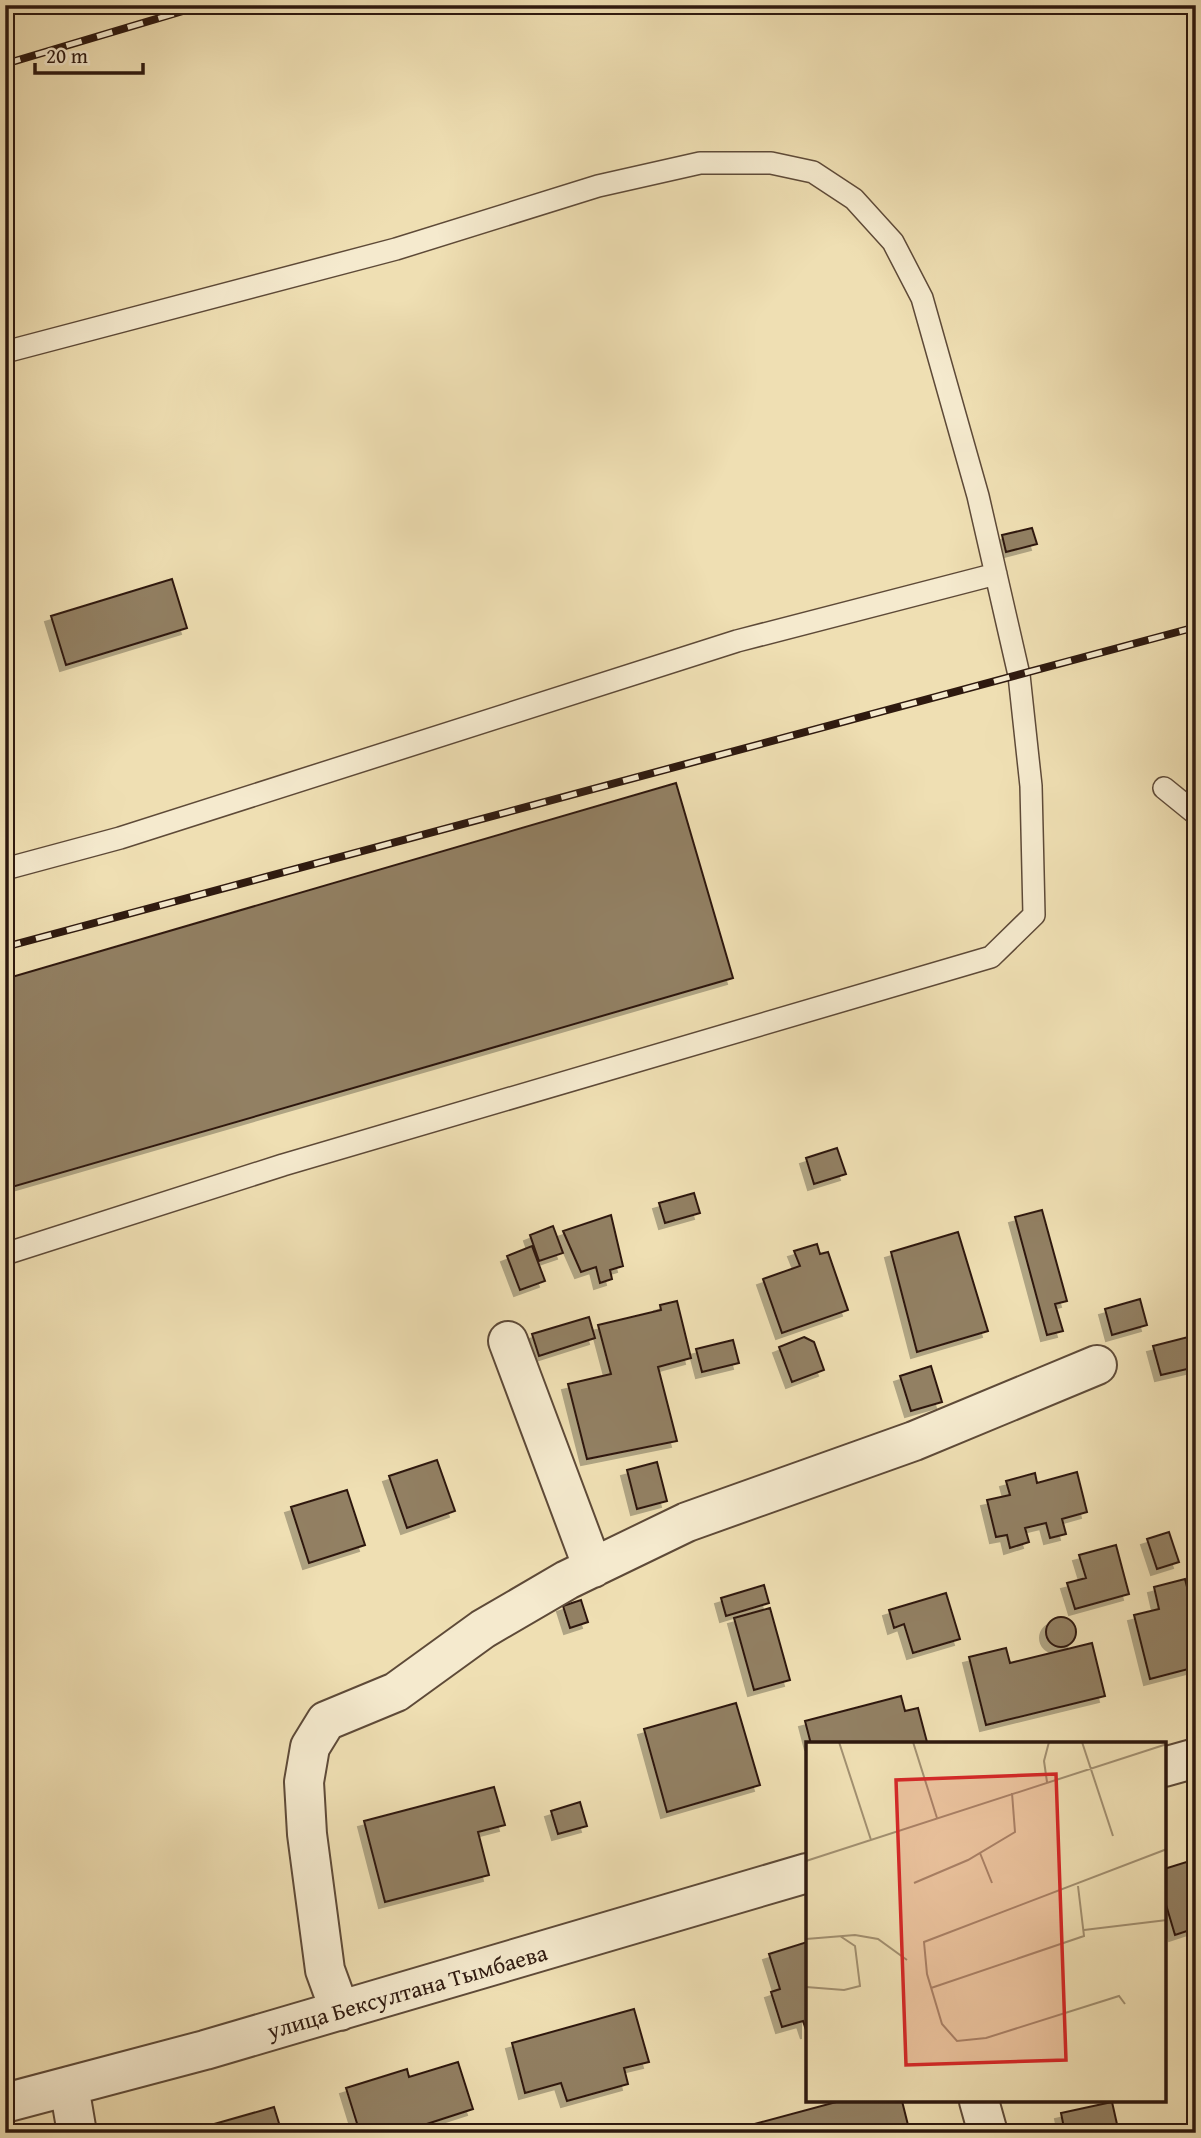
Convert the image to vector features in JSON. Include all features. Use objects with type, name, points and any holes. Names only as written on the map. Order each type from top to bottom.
[{"type":"street","points":[[508,1341],[593,1568]]},
{"type":"street","points":[[340,2011],[325,1970],[307,1834],[304,1782],[310,1747],[326,1721],[396,1692],[484,1629],[593,1568],[687,1522],[914,1441],[1097,1365]]},
{"type":"street","points":[[1166,1766],[1196,1758]]},
{"type":"street","name":"улица Бексултана Тымбаева","points":[[5,2103],[340,2011],[806,1873]]},
{"type":"street","points":[[69,2086],[77,2133]]},
{"type":"street","points":[[980,2103],[988,2133]]},
{"type":"lane","points":[[5,352],[396,249],[598,186],[700,163],[771,163],[813,172],[854,199],[893,242],[922,298],[978,496],[1020,687],[1031,786],[1034,915],[991,957],[283,1165],[5,1254]]},
{"type":"lane","points":[[5,869],[120,838],[737,642],[996,574]]},
{"type":"lane","points":[[1164,789],[1196,814]]},
{"type":"building","points":[[1032,528],[1037,544],[1006,552],[1002,535]]},
{"type":"building","points":[[172,579],[187,628],[66,665],[51,616]]},
{"type":"building","points":[[676,783],[733,978],[5,1189],[5,979]]},
{"type":"building","points":[[837,1148],[846,1174],[814,1184],[806,1158]]},
{"type":"building","points":[[694,1193],[700,1213],[665,1223],[659,1203]]},
{"type":"building","points":[[1042,1210],[1067,1301],[1055,1304],[1063,1331],[1047,1335],[1015,1217]]},
{"type":"building","points":[[611,1215],[623,1266],[610,1270],[612,1279],[600,1283],[596,1267],[581,1272],[563,1231]]},
{"type":"building","points":[[553,1226],[563,1253],[539,1261],[530,1235]]},
{"type":"building","points":[[958,1232],[988,1331],[917,1352],[891,1252]]},
{"type":"building","points":[[817,1244],[820,1254],[828,1252],[848,1310],[782,1333],[763,1279],[800,1266],[794,1251]]},
{"type":"building","points":[[532,1246],[545,1281],[520,1290],[507,1256]]},
{"type":"building","points":[[1140,1299],[1147,1325],[1112,1335],[1105,1309]]},
{"type":"building","points":[[677,1301],[691,1358],[658,1367],[677,1441],[587,1459],[568,1384],[611,1374],[598,1325],[661,1310],[660,1305]]},
{"type":"building","points":[[589,1317],[595,1338],[539,1356],[532,1334]]},
{"type":"building","points":[[1196,1335],[1196,1367],[1161,1375],[1153,1346]]},
{"type":"building","points":[[804,1337],[814,1342],[824,1370],[792,1382],[779,1347]]},
{"type":"building","points":[[733,1340],[739,1363],[702,1372],[696,1349]]},
{"type":"building","points":[[931,1366],[942,1402],[911,1411],[900,1376]]},
{"type":"building","points":[[437,1460],[455,1511],[407,1528],[389,1476]]},
{"type":"building","points":[[657,1462],[667,1501],[637,1509],[627,1470]]},
{"type":"building","points":[[1077,1472],[1087,1512],[1062,1519],[1066,1534],[1050,1538],[1046,1523],[1025,1528],[1029,1542],[1010,1548],[1007,1535],[996,1537],[987,1500],[1010,1495],[1006,1481],[1035,1473],[1037,1483]]},
{"type":"building","points":[[347,1490],[365,1545],[309,1563],[291,1507]]},
{"type":"building","points":[[1169,1532],[1179,1562],[1157,1569],[1147,1539]]},
{"type":"building","points":[[1116,1545],[1129,1594],[1075,1609],[1067,1583],[1086,1578],[1079,1555]]},
{"type":"building","points":[[1185,1579],[1196,1623],[1196,1667],[1150,1679],[1134,1615],[1159,1609],[1154,1587]]},
{"type":"building","points":[[764,1585],[769,1603],[726,1616],[721,1598]]},
{"type":"building","points":[[946,1593],[960,1639],[913,1653],[904,1624],[894,1628],[889,1610]]},
{"type":"building","points":[[581,1600],[588,1622],[570,1628],[563,1606]]},
{"type":"building","points":[[770,1608],[790,1680],[754,1690],[734,1618]]},
{"type":"building","points":[[1061,1617],[1067,1618],[1075,1626],[1075,1638],[1067,1646],[1061,1647],[1055,1646],[1047,1638],[1046,1632],[1047,1626],[1055,1618]]},
{"type":"building","points":[[1092,1643],[1105,1696],[986,1725],[969,1657],[1006,1648],[1010,1663]]},
{"type":"building","points":[[901,1696],[905,1711],[918,1708],[927,1742],[810,1742],[805,1721]]},
{"type":"building","points":[[736,1703],[760,1785],[667,1812],[644,1729]]},
{"type":"building","points":[[494,1787],[505,1825],[478,1832],[489,1875],[385,1902],[364,1821]]},
{"type":"building","points":[[580,1802],[587,1826],[558,1834],[551,1811]]},
{"type":"building","points":[[1196,1859],[1196,1928],[1175,1935],[1166,1905],[1166,1868]]},
{"type":"building","points":[[806,1942],[806,2030],[803,2021],[782,2027],[771,1992],[780,1989],[769,1954]]},
{"type":"building","points":[[634,2009],[649,2062],[624,2068],[628,2084],[567,2101],[561,2083],[525,2093],[512,2043]]},
{"type":"building","points":[[458,2062],[473,2109],[399,2133],[360,2133],[346,2088],[407,2069],[409,2077]]},
{"type":"building","points":[[833,2103],[902,2103],[910,2133],[737,2133],[736,2129]]},
{"type":"building","points":[[1112,2103],[1119,2133],[1065,2133],[1061,2113]]},
{"type":"building","points":[[274,2107],[282,2133],[193,2133],[193,2130]]},
{"type":"railway","points":[[5,64],[203,5]]},
{"type":"railway","points":[[5,947],[1196,627]]}]
